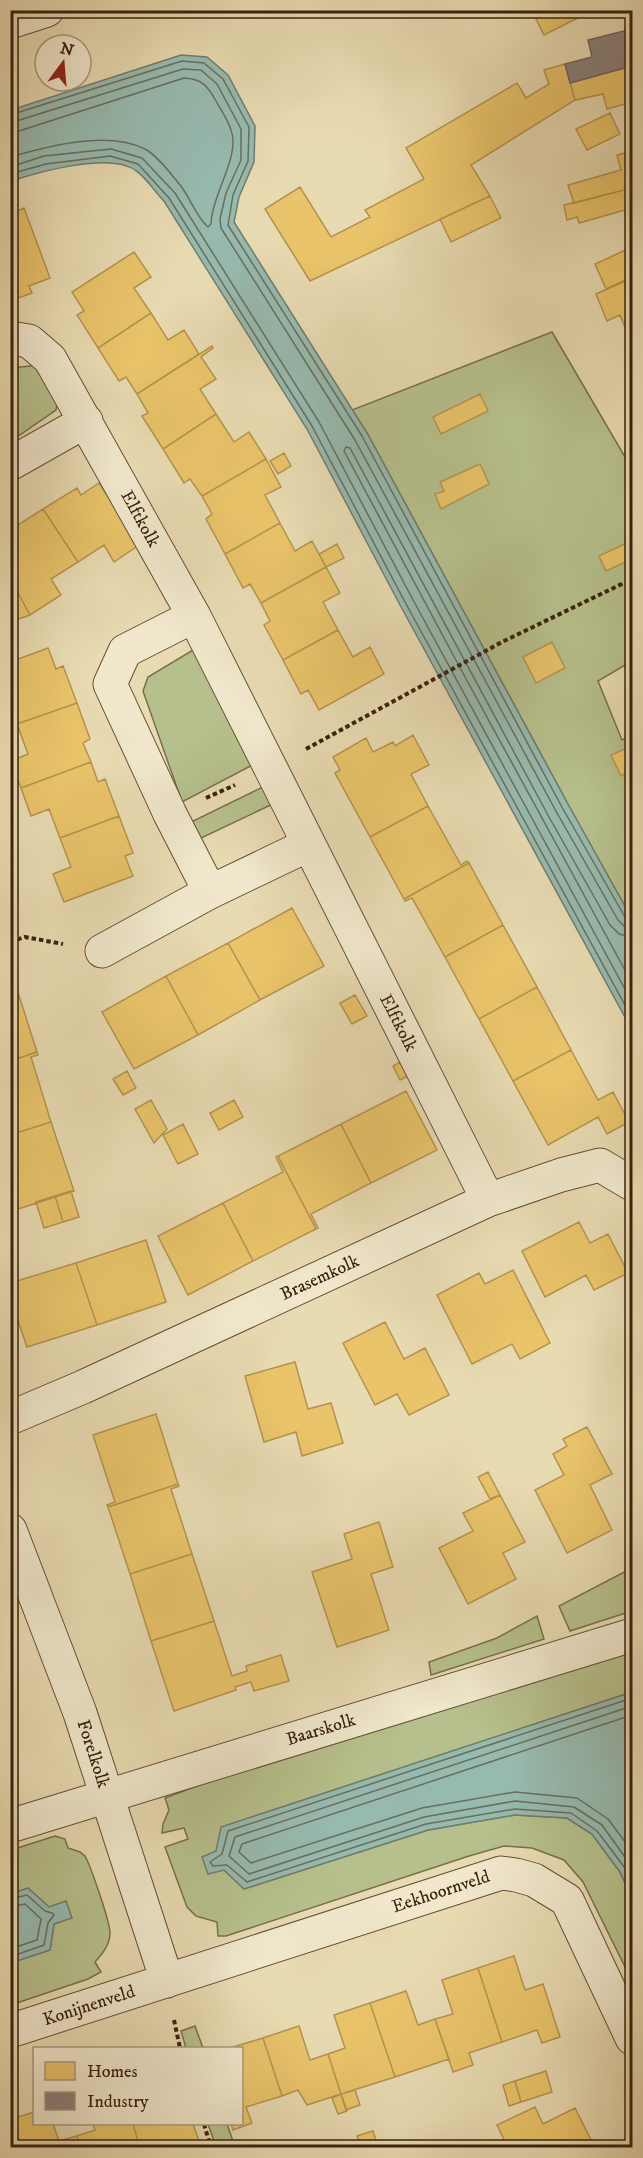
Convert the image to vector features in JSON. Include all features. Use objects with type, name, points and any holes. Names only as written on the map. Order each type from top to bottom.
[{"type":"street","points":[[10,22],[47,10]]},
{"type":"street","name":"Elftkolk","points":[[10,338],[29,341],[50,359],[86,421],[194,616],[488,1200]]},
{"type":"street","points":[[10,464],[86,421]]},
{"type":"street","points":[[194,616],[125,651],[110,684],[170,814],[210,892]]},
{"type":"street","points":[[102,951],[210,892],[308,845]]},
{"type":"street","name":"Brasemkolk","points":[[10,1418],[83,1387],[488,1200],[561,1174],[600,1165],[633,1184]]},
{"type":"street","name":"Forelkolk","points":[[10,1530],[80,1713],[167,1981]]},
{"type":"street","name":"Baarskolk","points":[[10,1826],[633,1635]]},
{"type":"street","name":"Eekhoornveld","points":[[167,1981],[486,1877],[501,1874],[516,1875],[534,1880],[567,1900],[633,2038]]},
{"type":"street","name":"Konijnenveld","points":[[10,2031],[167,1981]]},
{"type":"path","points":[[415,688],[502,642],[633,579]]},
{"type":"path","points":[[10,942],[25,937],[102,951]]},
{"type":"path","points":[[204,2125],[211,2148]]},
{"type":"green space","points":[[552,332],[632,469],[632,661],[598,681],[622,740],[632,735],[632,919],[367,433],[352,410]]},
{"type":"green space","points":[[40,365],[58,399],[56,410],[11,441],[10,388],[13,387],[11,368]]},
{"type":"green space","points":[[203,644],[260,761],[182,802],[143,691],[148,677]]},
{"type":"green space","points":[[271,783],[277,802],[199,839],[191,822]]},
{"type":"green space","points":[[632,1568],[632,1611],[570,1631],[559,1606]]},
{"type":"green space","points":[[537,1616],[544,1639],[431,1675],[429,1662],[497,1638]]},
{"type":"green space","points":[[632,1645],[632,1692],[222,1827],[223,1869],[244,1889],[428,1830],[515,1815],[567,1818],[592,1834],[620,1872],[632,1898],[632,1981],[583,1882],[564,1860],[532,1848],[504,1846],[469,1856],[226,1936],[218,1936],[217,1922],[196,1916],[187,1907],[165,1847],[188,1839],[184,1828],[162,1833],[169,1810],[165,1798],[235,1772]]},
{"type":"green space","points":[[55,1836],[65,1839],[68,1848],[85,1856],[100,1894],[110,1933],[107,1945],[95,1962],[101,1972],[88,1979],[11,2005],[10,1963],[50,1950],[54,1924],[71,1917],[49,1907],[28,1888],[11,1894],[11,1850]]},
{"type":"green space","points":[[195,2026],[203,2047],[186,2047],[181,2031]]},
{"type":"green space","points":[[208,2125],[227,2125],[235,2147],[216,2147]]},
{"type":"water","points":[[181,55],[207,57],[228,75],[255,126],[254,162],[239,197],[234,222],[367,433],[632,919],[632,1030],[400,605],[307,429],[164,201],[135,170],[109,163],[74,165],[11,181],[11,110],[64,93],[93,93],[93,83]]},
{"type":"water","points":[[632,1692],[632,1898],[620,1872],[592,1834],[567,1818],[515,1815],[428,1830],[244,1889],[224,1870],[208,1874],[202,1857],[216,1851],[221,1827]]},
{"type":"water","points":[[28,1888],[49,1907],[66,1901],[72,1918],[54,1924],[50,1950],[11,1963],[11,1894]]},
{"type":"building: Homes","points":[[553,10],[584,10],[586,14],[544,35],[536,19]]},
{"type":"building: Homes","points":[[565,64],[575,100],[471,165],[490,196],[310,281],[265,209],[300,187],[331,237],[370,217],[365,210],[424,179],[406,148],[517,83],[526,98],[549,84],[544,70]]},
{"type":"building: Homes","points":[[632,66],[632,102],[607,109],[603,94],[575,100],[570,83]]},
{"type":"building: Homes","points":[[610,113],[620,134],[587,150],[576,129]]},
{"type":"building: Homes","points":[[632,151],[632,188],[574,203],[568,185],[621,170],[617,155]]},
{"type":"building: Homes","points":[[632,188],[632,208],[579,223],[577,217],[567,220],[564,205]]},
{"type":"building: Homes","points":[[490,196],[501,218],[451,242],[440,219]]},
{"type":"building: Homes","points":[[24,208],[50,278],[29,286],[32,293],[10,301],[10,214]]},
{"type":"building: Homes","points":[[632,247],[632,277],[606,289],[595,264]]},
{"type":"building: Homes","points":[[134,252],[151,277],[134,288],[151,313],[98,348],[77,315],[84,311],[72,292]]},
{"type":"building: Homes","points":[[632,278],[632,345],[620,315],[607,321],[596,294]]},
{"type":"building: Homes","points":[[151,313],[168,340],[184,330],[199,354],[137,394],[126,377],[119,381],[98,348]]},
{"type":"building: Homes","points":[[212,346],[213,348],[201,357],[216,379],[200,389],[216,414],[163,449],[142,416],[148,413],[137,394]]},
{"type":"building: Homes","points":[[480,394],[488,411],[441,434],[433,417]]},
{"type":"building: Homes","points":[[216,414],[234,442],[249,432],[266,459],[202,496],[190,479],[184,483],[163,449]]},
{"type":"building: Homes","points":[[284,453],[291,466],[278,474],[270,461]]},
{"type":"building: Homes","points":[[266,459],[281,487],[265,495],[280,523],[225,554],[206,519],[212,514],[202,496]]},
{"type":"building: Homes","points":[[480,464],[489,484],[441,509],[435,494],[444,491],[440,482]]},
{"type":"building: Homes","points":[[99,483],[139,545],[114,562],[104,545],[78,562],[43,509],[77,488],[81,495]]},
{"type":"building: Homes","points":[[43,509],[78,562],[51,579],[61,595],[30,615],[10,578],[10,539],[14,537],[10,530]]},
{"type":"building: Homes","points":[[280,523],[295,551],[312,541],[326,567],[261,603],[250,584],[243,588],[225,554]]},
{"type":"building: Homes","points":[[631,541],[632,559],[606,571],[599,556]]},
{"type":"building: Homes","points":[[337,544],[344,558],[326,567],[319,554]]},
{"type":"building: Homes","points":[[326,567],[340,593],[323,602],[338,630],[283,660],[264,625],[270,621],[261,603]]},
{"type":"building: Homes","points":[[10,578],[30,615],[10,622]]},
{"type":"building: Homes","points":[[338,630],[353,657],[370,647],[384,674],[319,710],[308,690],[301,694],[283,660]]},
{"type":"building: Homes","points":[[552,642],[565,668],[536,683],[523,657]]},
{"type":"building: Homes","points":[[48,648],[56,669],[63,666],[77,703],[17,724],[10,706],[10,662]]},
{"type":"building: Homes","points":[[77,703],[90,739],[83,743],[91,762],[21,788],[11,761],[28,754],[17,724]]},
{"type":"building: Homes","points":[[413,735],[429,765],[411,774],[428,806],[370,837],[335,773],[340,770],[333,757],[366,738],[373,752],[393,742],[395,746]]},
{"type":"building: Homes","points":[[629,747],[632,754],[632,769],[621,776],[611,755]]},
{"type":"building: Homes","points":[[91,762],[98,782],[105,779],[119,816],[60,838],[49,809],[31,816],[21,788]]},
{"type":"building: Homes","points":[[428,806],[461,865],[467,861],[469,863],[404,899],[370,837]]},
{"type":"building: Homes","points":[[119,816],[133,853],[125,856],[133,876],[64,902],[53,874],[71,867],[60,838]]},
{"type":"building: Homes","points":[[469,863],[503,925],[445,957],[412,898],[405,901],[404,899]]},
{"type":"building: Homes","points":[[292,908],[324,966],[260,1000],[228,943]]},
{"type":"building: Homes","points":[[503,925],[537,987],[479,1019],[445,957]]},
{"type":"building: Homes","points":[[228,943],[260,1000],[198,1035],[166,976]]},
{"type":"building: Homes","points":[[166,976],[198,1035],[134,1069],[102,1012]]},
{"type":"building: Homes","points":[[15,983],[37,1052],[10,1061],[10,984]]},
{"type":"building: Homes","points":[[537,987],[571,1050],[513,1081],[479,1019]]},
{"type":"building: Homes","points":[[355,995],[367,1016],[352,1024],[340,1003]]},
{"type":"building: Homes","points":[[571,1050],[598,1100],[613,1092],[629,1122],[607,1134],[598,1117],[548,1145],[513,1081]]},
{"type":"building: Homes","points":[[37,1052],[38,1055],[31,1057],[51,1122],[10,1135],[10,1061]]},
{"type":"building: Homes","points":[[400,1062],[408,1076],[400,1080],[393,1066]]},
{"type":"building: Homes","points":[[127,1071],[136,1088],[123,1095],[113,1079]]},
{"type":"building: Homes","points":[[406,1091],[437,1150],[371,1183],[341,1124]]},
{"type":"building: Homes","points":[[151,1100],[167,1129],[154,1143],[135,1109]]},
{"type":"building: Homes","points":[[234,1100],[243,1117],[219,1130],[210,1113]]},
{"type":"building: Homes","points":[[51,1122],[74,1191],[12,1211],[10,1135]]},
{"type":"building: Homes","points":[[183,1124],[198,1154],[178,1164],[163,1135]]},
{"type":"building: Homes","points":[[341,1124],[371,1183],[311,1214],[318,1228],[316,1229],[278,1156]]},
{"type":"building: Homes","points":[[278,1156],[316,1229],[253,1261],[223,1203],[283,1172],[276,1157]]},
{"type":"building: Homes","points":[[71,1191],[79,1217],[63,1222],[55,1196]]},
{"type":"building: Homes","points":[[55,1196],[63,1222],[44,1228],[36,1202]]},
{"type":"building: Homes","points":[[223,1203],[253,1261],[188,1295],[158,1236]]},
{"type":"building: Homes","points":[[579,1222],[590,1243],[608,1234],[628,1273],[594,1290],[586,1275],[545,1297],[522,1251]]},
{"type":"building: Homes","points":[[146,1240],[166,1302],[97,1325],[76,1263]]},
{"type":"building: Homes","points":[[76,1263],[97,1325],[27,1347],[10,1297],[10,1283]]},
{"type":"building: Homes","points":[[513,1270],[550,1343],[520,1359],[512,1344],[472,1364],[437,1295],[479,1273],[485,1284]]},
{"type":"building: Homes","points":[[385,1322],[404,1359],[425,1348],[449,1395],[409,1415],[397,1394],[375,1405],[343,1343]]},
{"type":"building: Homes","points":[[295,1362],[308,1409],[331,1403],[343,1443],[302,1456],[296,1432],[264,1442],[245,1376]]},
{"type":"building: Homes","points":[[156,1414],[178,1484],[108,1507],[107,1505],[115,1502],[93,1435]]},
{"type":"building: Homes","points":[[587,1427],[612,1474],[590,1485],[612,1530],[567,1553],[535,1490],[564,1475],[553,1454],[567,1446],[563,1439]]},
{"type":"building: Homes","points":[[488,1472],[500,1495],[490,1499],[478,1477]]},
{"type":"building: Homes","points":[[178,1484],[179,1486],[171,1489],[192,1554],[130,1574],[108,1507]]},
{"type":"building: Homes","points":[[500,1495],[525,1542],[503,1553],[516,1579],[468,1604],[439,1548],[473,1531],[463,1513]]},
{"type":"building: Homes","points":[[379,1522],[393,1567],[371,1574],[389,1630],[337,1647],[312,1572],[352,1559],[344,1534]]},
{"type":"building: Homes","points":[[192,1554],[214,1621],[151,1641],[130,1574]]},
{"type":"building: Homes","points":[[214,1621],[232,1676],[247,1671],[246,1666],[281,1655],[289,1681],[254,1691],[251,1682],[235,1687],[236,1690],[174,1711],[151,1641]]},
{"type":"building: Homes","points":[[514,1956],[525,1990],[543,1984],[560,2037],[542,2043],[537,2030],[502,2042],[478,1968]]},
{"type":"building: Homes","points":[[478,1968],[502,2042],[469,2053],[473,2065],[453,2072],[435,2019],[453,2014],[442,1980]]},
{"type":"building: Homes","points":[[406,1991],[418,2025],[435,2019],[449,2059],[395,2077],[370,2003]]},
{"type":"building: Homes","points":[[370,2003],[395,2077],[341,2094],[328,2054],[345,2048],[334,2015]]},
{"type":"building: Homes","points":[[299,2026],[310,2060],[328,2054],[341,2094],[307,2105],[298,2090],[282,2096],[263,2038]]},
{"type":"building: Homes","points":[[263,2038],[282,2096],[246,2107],[252,2123],[233,2130],[231,2125],[243,2125],[243,2047],[233,2047]]},
{"type":"building: Homes","points":[[546,2071],[552,2092],[521,2102],[515,2081]]},
{"type":"building: Homes","points":[[515,2081],[521,2102],[509,2106],[503,2085]]},
{"type":"building: Homes","points":[[355,2090],[360,2105],[346,2110],[341,2094]]},
{"type":"building: Homes","points":[[341,2094],[347,2111],[338,2114],[332,2098]]},
{"type":"building: Homes","points":[[535,2107],[543,2124],[575,2108],[592,2142],[581,2148],[508,2148],[497,2125]]},
{"type":"building: Homes","points":[[33,2112],[33,2125],[53,2125],[59,2141],[77,2136],[81,2148],[22,2148],[12,2119]]},
{"type":"building: Homes","points":[[12,2119],[22,2148],[10,2148],[10,2120]]},
{"type":"building: Homes","points":[[93,2125],[133,2125],[140,2148],[81,2148],[77,2136],[95,2130]]},
{"type":"building: Homes","points":[[133,2125],[193,2125],[199,2141],[178,2148],[140,2148]]},
{"type":"building: Homes","points":[[373,2131],[378,2147],[361,2148],[357,2136]]},
{"type":"building: Industry","points":[[632,29],[632,66],[570,83],[565,64],[592,57],[588,40]]}]
